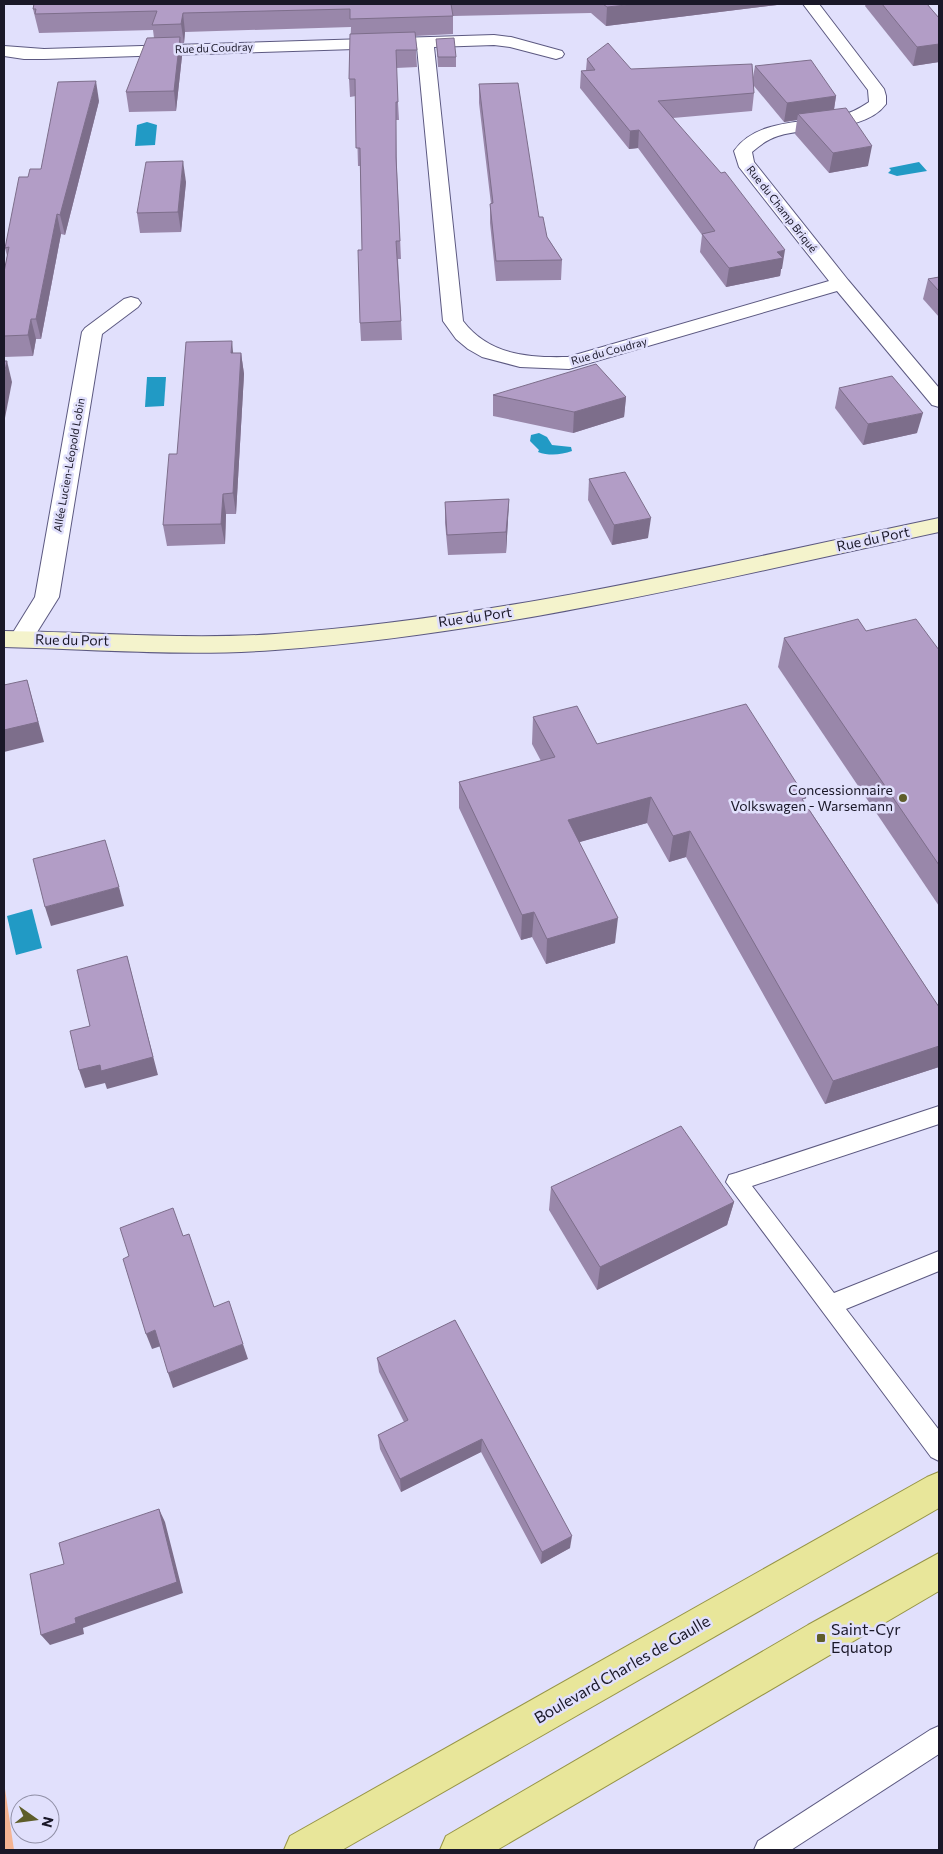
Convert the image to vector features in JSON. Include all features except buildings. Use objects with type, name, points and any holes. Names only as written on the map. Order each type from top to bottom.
[{"type":"main road","name":"Boulevard Charles de Gaulle","points":[[304,1850],[939,1489]]},
{"type":"main road","points":[[460,1850],[939,1571]]},
{"type":"street","name":"Rue du Champ Briqué","points":[[812,4],[876,89],[878,96],[877,104],[861,114],[768,134],[748,145],[743,151],[743,156],[751,173],[939,402]]},
{"type":"street","name":"Rue du Coudray","points":[[4,51],[44,54],[494,40],[511,42],[556,54]]},
{"type":"street","name":"Rue du Coudray","points":[[425,42],[453,321],[468,340],[482,349],[513,360],[548,364],[569,362],[841,284]]},
{"type":"street","name":"Allée Lucien-Léopold Lobin","points":[[12,639],[47,597],[92,332],[131,303]]},
{"type":"street","name":"Rue du Port","points":[[12,639],[229,644],[275,642],[398,628],[566,604],[939,525]]},
{"type":"lane","points":[[939,1115],[736,1182],[939,1449]]},
{"type":"lane","points":[[830,1305],[939,1261]]},
{"type":"lane","points":[[767,1850],[939,1740]]},
{"type":"shaded area","points":[[4,1782],[10,1823],[10,1844],[13,1844],[14,1850],[4,1850]]},
{"type":"water","points":[[147,122],[157,125],[155,145],[135,146],[137,125]]},
{"type":"water","points":[[919,162],[927,171],[897,176],[888,173],[891,170],[889,168]]},
{"type":"water","points":[[147,377],[166,377],[164,406],[145,407]]},
{"type":"water","points":[[539,433],[547,437],[552,445],[571,447],[572,451],[555,454],[538,452],[539,450],[530,441],[531,435]]},
{"type":"water","points":[[32,909],[42,948],[16,955],[7,916]]},
{"type":"place","name":"Concessionnaire Volkswagen - Warsemann","points":[[903,798]]},
{"type":"place","name":"Saint-Cyr Equatop","points":[[821,1638]]}]
